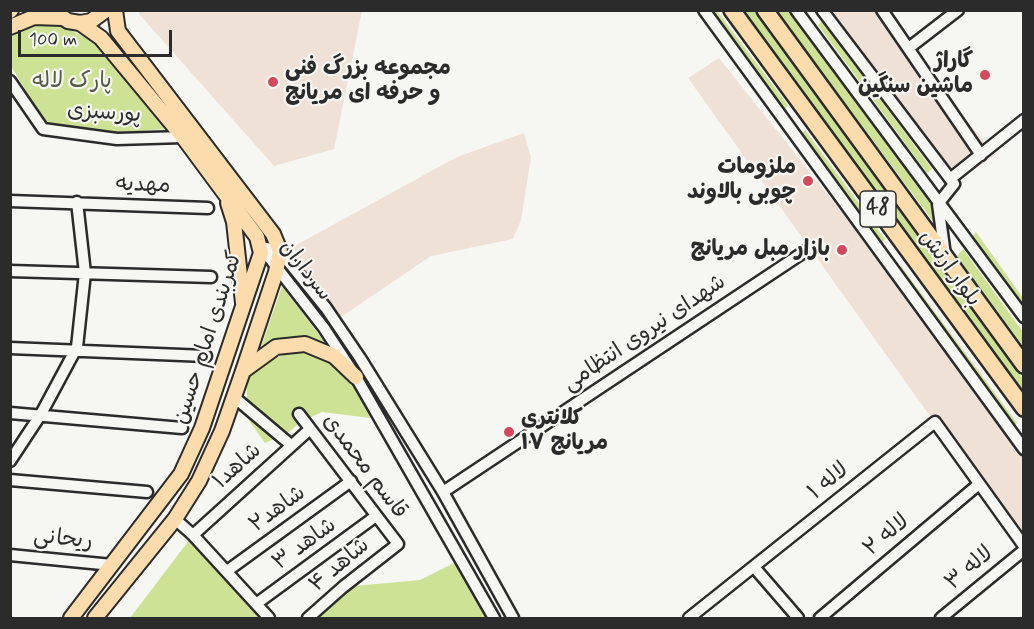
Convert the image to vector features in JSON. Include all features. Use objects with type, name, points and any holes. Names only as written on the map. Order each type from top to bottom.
[{"type":"highway","name":"بلوار ارتش","points":[[732,10],[1023,408]]},
{"type":"highway","name":"بلوار ارتش","points":[[765,10],[1023,365]]},
{"type":"main road","points":[[10,27],[34,17],[57,14],[80,23],[91,21],[106,10]]},
{"type":"main road","name":"کمربندی امام حسین","points":[[95,618],[175,519],[211,456],[243,371],[277,268],[280,251],[276,238],[118,31],[115,10]]},
{"type":"main road","name":"کمربندی امام حسین","points":[[71,618],[162,502],[181,474],[202,428],[260,260],[261,247],[222,187],[183,137],[101,38],[80,23]]},
{"type":"main road","points":[[222,187],[234,222],[243,311]]},
{"type":"main road","points":[[243,371],[276,347],[305,344],[334,356],[356,377]]},
{"type":"street","points":[[704,10],[1023,449]]},
{"type":"street","points":[[796,10],[1023,317]]},
{"type":"street","points":[[822,10],[954,184],[938,204],[945,258]]},
{"type":"street","points":[[882,10],[910,47],[981,154]]},
{"type":"street","points":[[910,47],[958,10]]},
{"type":"street","name":"پورسبزی","points":[[10,81],[43,129],[117,139],[183,137]]},
{"type":"street","points":[[950,179],[1023,120]]},
{"type":"street","name":"مهدیه","points":[[10,201],[208,208]]},
{"type":"street","points":[[10,461],[41,414],[77,347],[85,273],[76,202]]},
{"type":"street","name":"سرداران","points":[[261,247],[280,251],[326,308],[360,358],[443,492],[513,618]]},
{"type":"street","name":"سرداران","points":[[261,247],[324,328],[356,377],[494,618]]},
{"type":"street","name":"شهدای نیروی انتظامی","points":[[443,492],[810,248]]},
{"type":"street","points":[[10,271],[211,277]]},
{"type":"street","points":[[10,348],[206,356]]},
{"type":"street","points":[[234,397],[291,445]]},
{"type":"street","points":[[10,413],[182,428]]},
{"type":"street","name":"قاسم محمدی","points":[[299,414],[398,544]]},
{"type":"street","name":"لاله ۱","points":[[690,618],[935,422],[979,484]]},
{"type":"street","name":"شاهد۱","points":[[193,535],[310,429]]},
{"type":"street","points":[[10,480],[147,492]]},
{"type":"street","name":"شاهد۲","points":[[227,571],[351,481]]},
{"type":"street","points":[[979,484],[1023,548]]},
{"type":"street","name":"لاله ۲","points":[[820,618],[979,484]]},
{"type":"street","name":"شاهد ۳","points":[[256,604],[376,516]]},
{"type":"street","points":[[175,519],[193,535],[269,618]]},
{"type":"street","name":"شاهد ۴","points":[[308,618],[398,544]]},
{"type":"street","name":"لاله ۳","points":[[941,618],[1023,548]]},
{"type":"street","name":"ریحانی","points":[[10,555],[112,565]]},
{"type":"street","points":[[754,567],[798,618]]},
{"type":"shaded area","name":"مجموعه بزرگ فنی و حرفه ای مریانج","points":[[139,11],[362,11],[334,149],[274,166],[139,14]]},
{"type":"shaded area","points":[[833,11],[877,11],[995,155],[954,184]]},
{"type":"shaded area","name":"بازار مبل مریانج","points":[[719,58],[1023,440],[1023,546],[688,78]]},
{"type":"shaded area","points":[[524,133],[531,157],[521,220],[513,239],[431,256],[341,317],[289,249],[457,157]]},
{"type":"green space","points":[[709,11],[717,11],[788,105],[785,110]]},
{"type":"green space","points":[[742,11],[754,11],[1023,379],[1023,397]]},
{"type":"green space","points":[[777,11],[789,11],[942,218],[935,224]]},
{"type":"green space","points":[[822,21],[932,169],[927,173],[818,25]]},
{"type":"green space","name":"پارک لاله","points":[[33,24],[61,25],[100,45],[165,129],[115,133],[45,123],[11,66],[11,36]]},
{"type":"green space","points":[[805,130],[885,239],[880,244],[801,135]]},
{"type":"green space","points":[[976,232],[1023,298],[1023,310],[972,237]]},
{"type":"green space","points":[[963,249],[1023,332],[1023,346],[957,256]]},
{"type":"green space","points":[[901,266],[1017,423],[1014,426],[898,268]]},
{"type":"green space","points":[[282,286],[326,344],[301,336],[260,350]]},
{"type":"green space","points":[[310,351],[330,361],[359,384],[370,418],[322,412],[302,421],[289,432],[265,443],[248,419],[246,378],[269,360],[293,352]]},
{"type":"green space","points":[[193,535],[269,618],[130,618]]},
{"type":"green space","points":[[462,559],[494,618],[308,618],[343,587],[420,580]]},
{"type":"place","name":"گاراژ ماشین سنگین","points":[[985,75]]},
{"type":"place","name":"مجموعه بزرگ فنی و حرفه ای مریانج","points":[[273,82]]},
{"type":"place","name":"ملزومات چوبی بالاوند","points":[[808,181]]},
{"type":"place","name":"بازار مبل مریانج","points":[[842,250]]},
{"type":"place","name":"کلانتری ۱۷ مریانج","points":[[509,432]]}]
